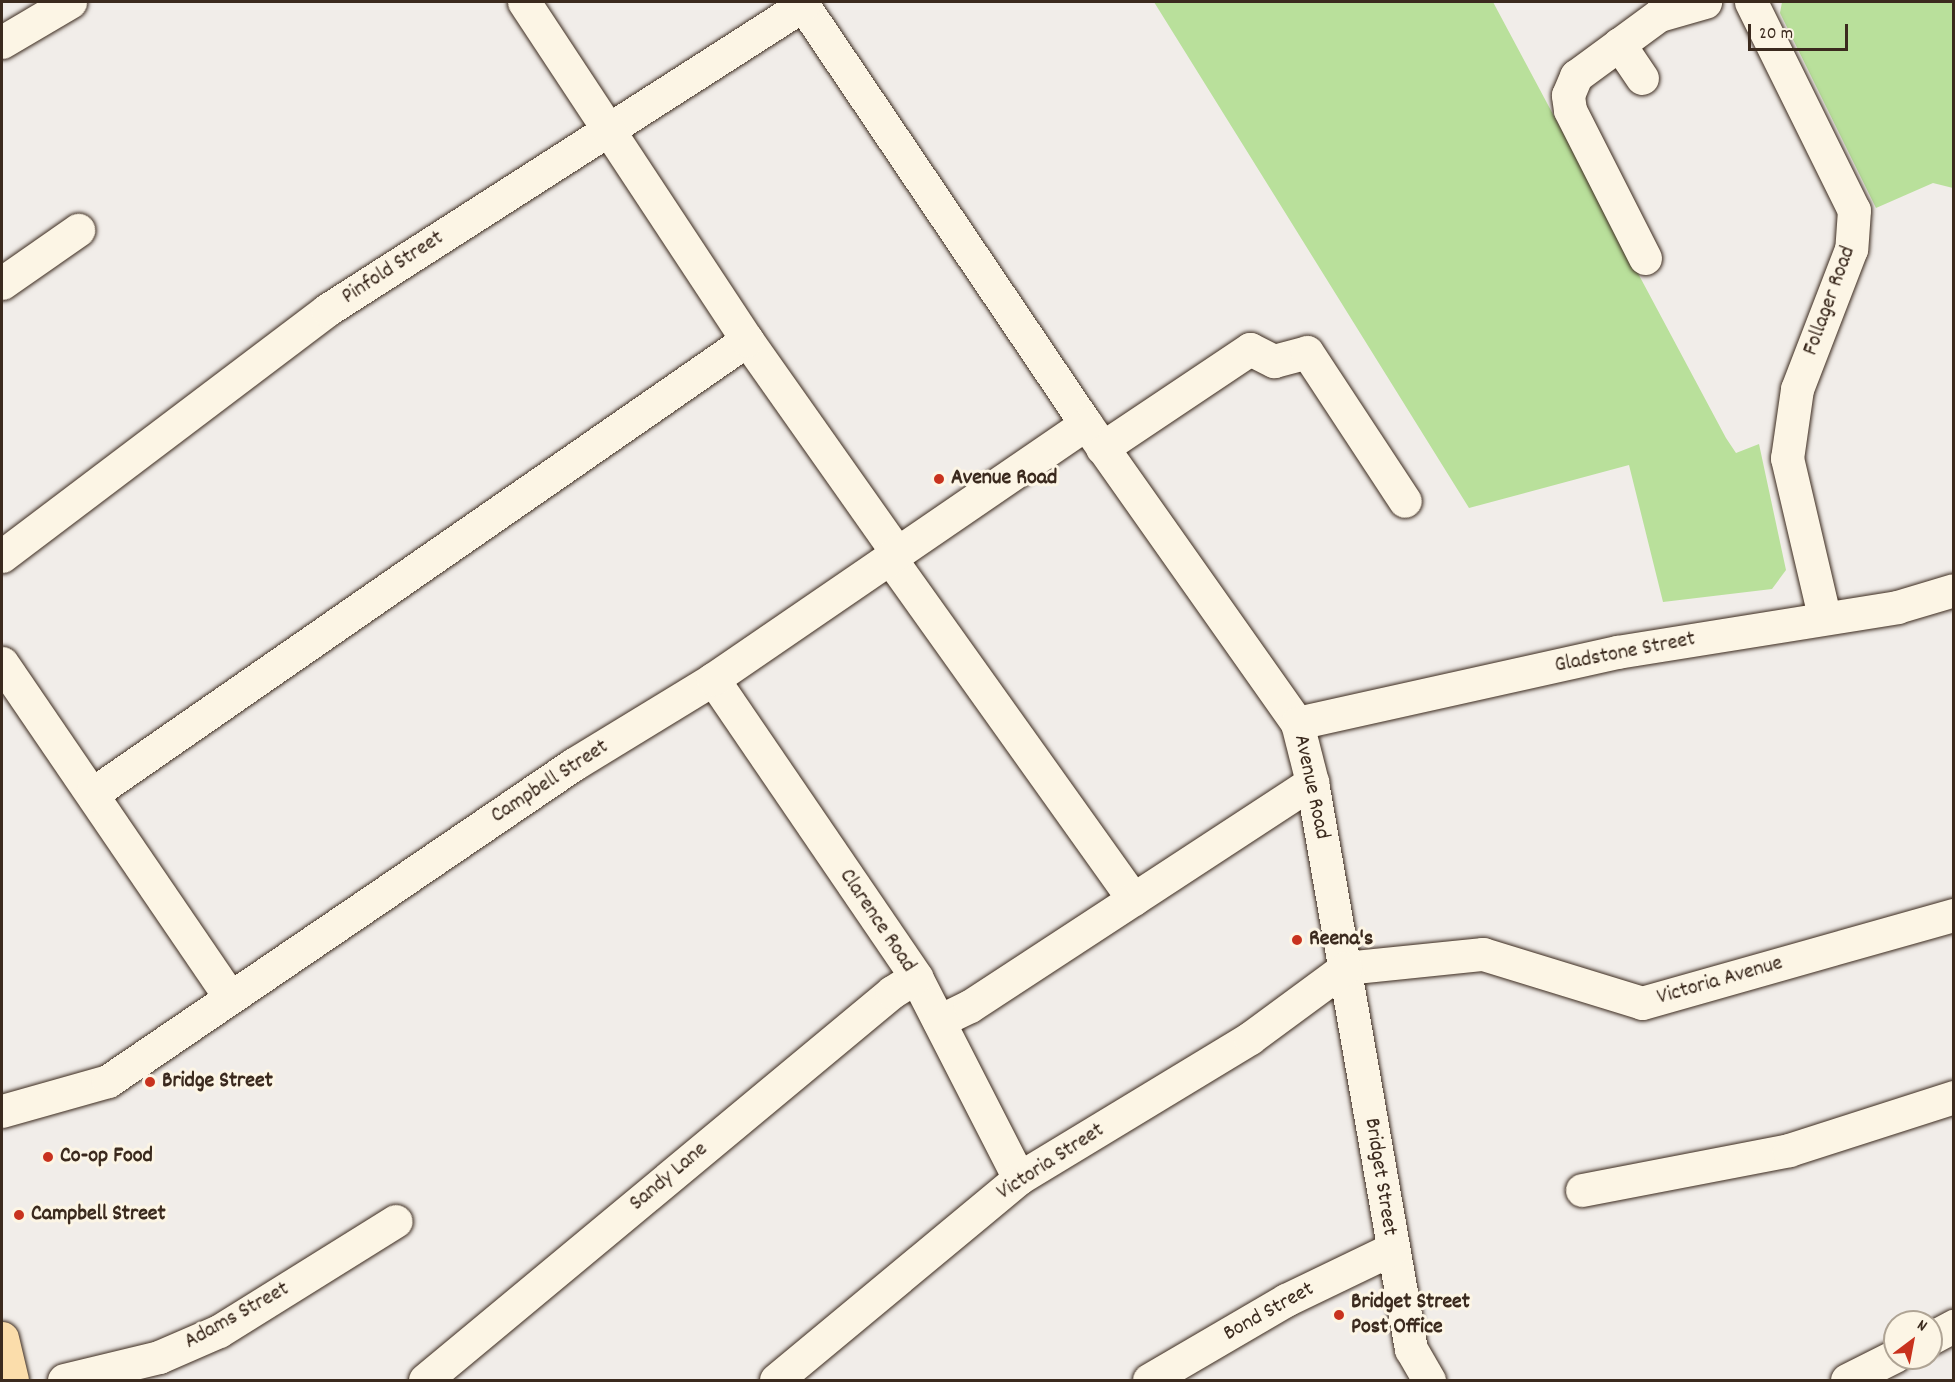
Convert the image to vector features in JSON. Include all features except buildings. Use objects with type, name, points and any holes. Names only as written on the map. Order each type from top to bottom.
[{"type":"main road","points":[[2,1338],[12,1380]]},
{"type":"street","points":[[2,42],[70,2]]},
{"type":"street","points":[[524,2],[747,340],[1133,899]]},
{"type":"street","points":[[1646,258],[1570,110],[1569,95],[1576,76],[1619,44],[1648,11],[1705,2]]},
{"type":"street","name":"Follager Road","points":[[1751,2],[1854,210],[1851,249],[1797,389],[1787,458],[1824,616]]},
{"type":"street","name":"Pinfold Street","points":[[2,556],[327,310],[802,3]]},
{"type":"street","name":"Avenue Road","points":[[802,3],[1094,436],[1297,723],[1312,782],[1345,968]]},
{"type":"street","points":[[1619,44],[1642,78]]},
{"type":"street","points":[[2,283],[78,230]]},
{"type":"street","points":[[92,794],[747,340]]},
{"type":"street","name":"Campbell Street","points":[[2,1111],[108,1081],[574,764],[713,679],[894,555],[1094,436],[1250,350],[1274,361],[1307,352],[1405,501]]},
{"type":"street","name":"Gladstone Street","points":[[1297,723],[1617,652],[1824,616],[1897,607],[1953,590]]},
{"type":"street","points":[[2,663],[230,997]]},
{"type":"street","name":"Clarence Road","points":[[713,679],[915,977],[1019,1178]]},
{"type":"street","points":[[939,1021],[970,1006],[1312,782]]},
{"type":"street","name":"Victoria Avenue","points":[[1345,968],[1484,954],[1642,1003],[1953,915]]},
{"type":"street","name":"Victoria Street","points":[[776,1380],[1019,1178],[1250,1038],[1345,968]]},
{"type":"street","name":"Bridget Street","points":[[1345,968],[1411,1349],[1429,1380]]},
{"type":"street","name":"Sandy Lane","points":[[425,1380],[892,992],[915,977]]},
{"type":"street","points":[[1582,1190],[1789,1150],[1953,1097]]},
{"type":"street","name":"Adams Street","points":[[64,1380],[159,1357],[219,1331],[396,1221]]},
{"type":"street","name":"Bond Street","points":[[1149,1380],[1286,1300],[1392,1249]]},
{"type":"street","points":[[1847,1380],[1883,1362]]},
{"type":"green space","points":[[1154,2],[1493,2],[1726,438],[1736,453],[1759,444],[1786,570],[1772,589],[1663,602],[1629,465],[1469,508]]},
{"type":"green space","points":[[1782,2],[1953,2],[1953,188],[1933,183],[1876,208],[1780,13]]},
{"type":"place","name":"Avenue Road","points":[[939,479]]},
{"type":"place","name":"Reena's","points":[[1297,940]]},
{"type":"place","name":"Bridge Street","points":[[150,1082]]},
{"type":"place","name":"Co-op Food","points":[[48,1157]]},
{"type":"place","name":"Campbell Street","points":[[19,1215]]},
{"type":"place","name":"Bridget Street Post Office","points":[[1339,1315]]}]
